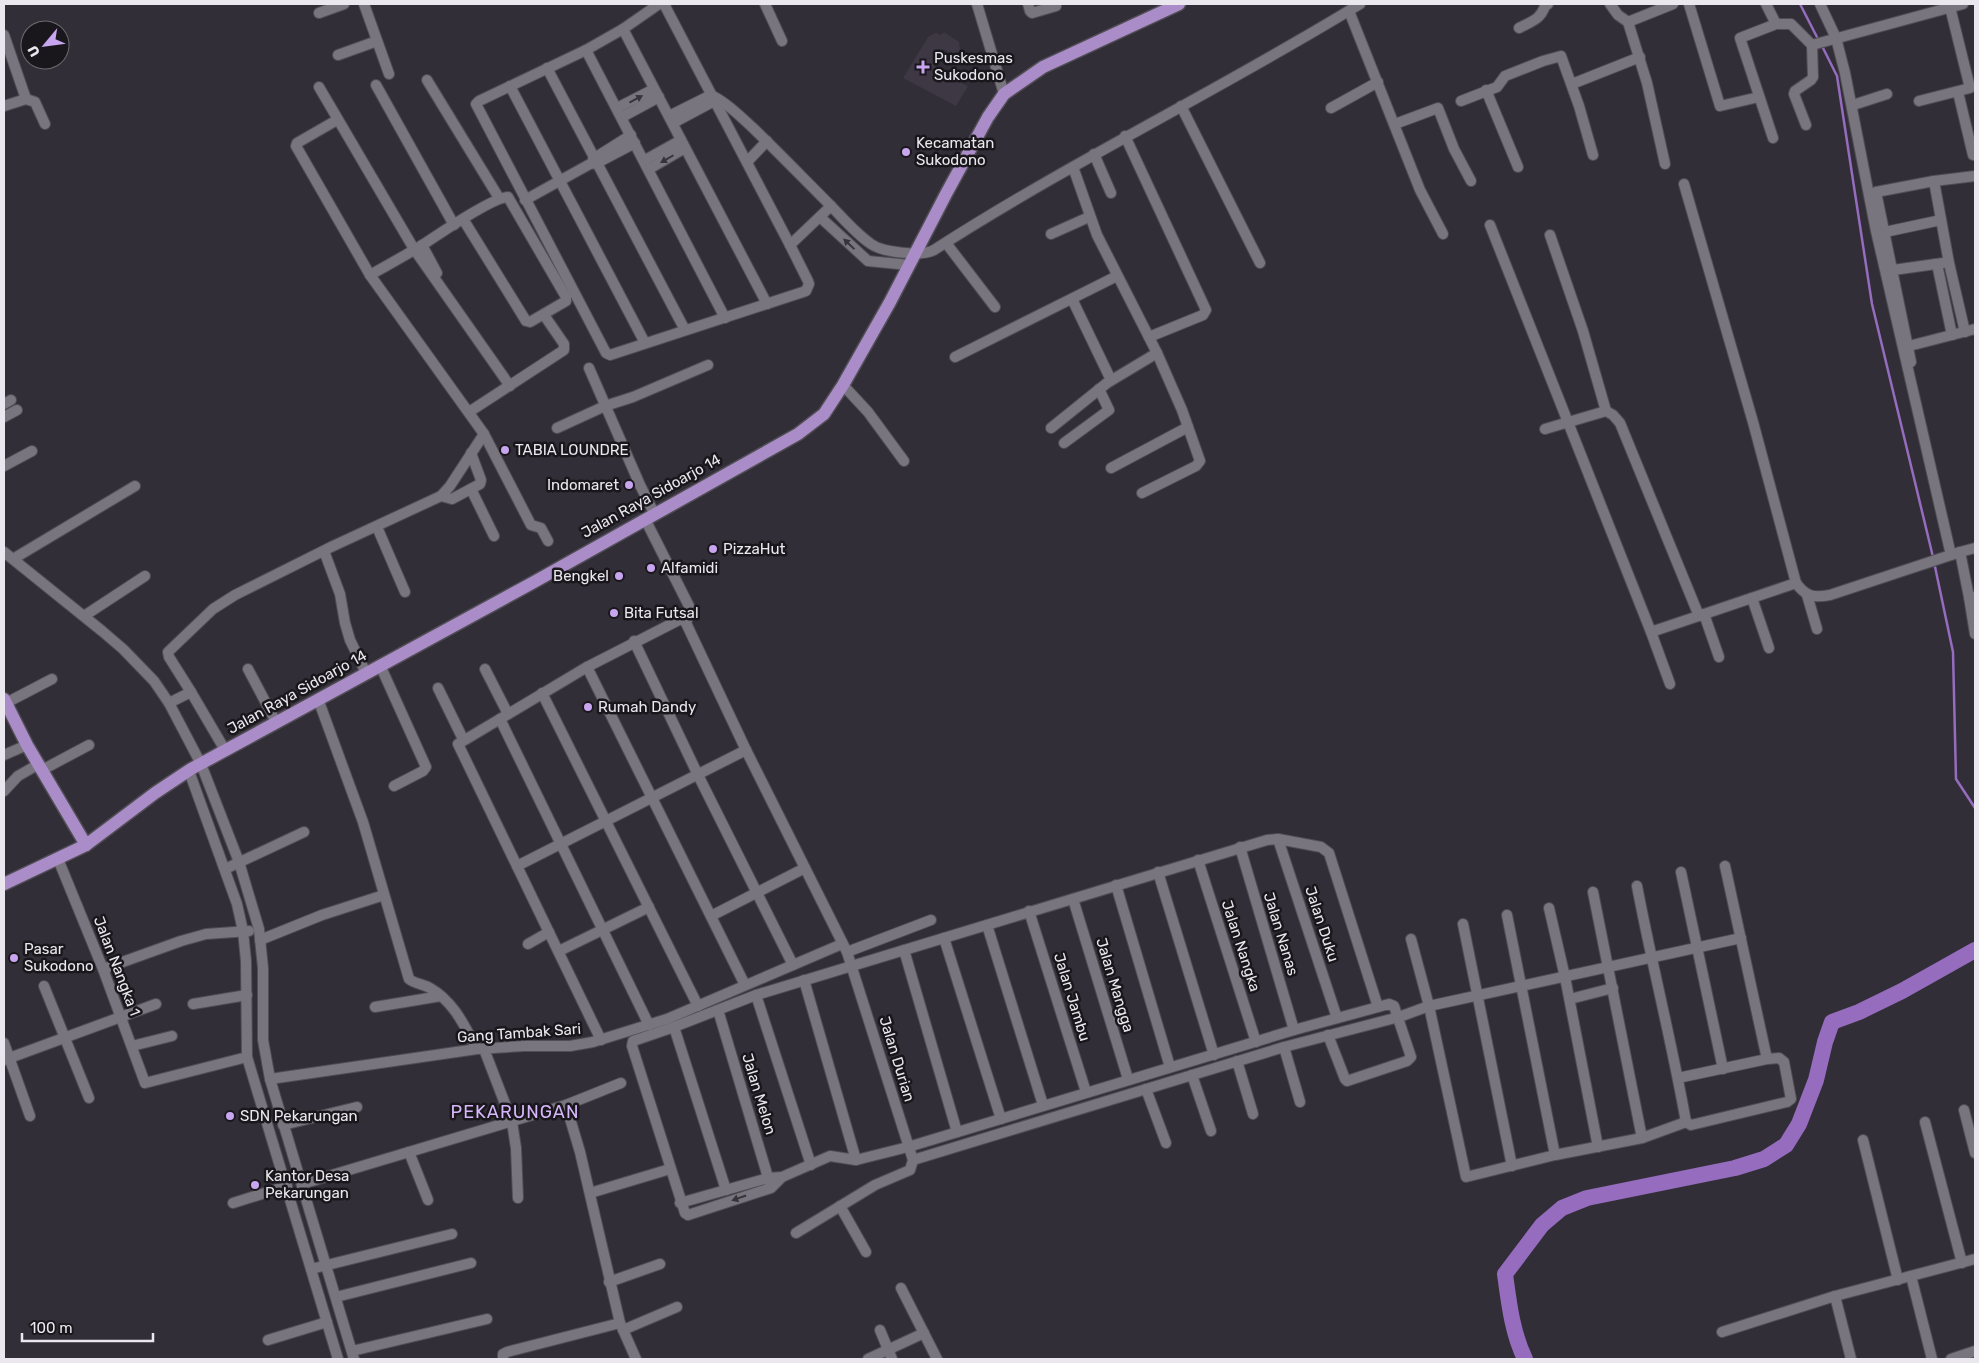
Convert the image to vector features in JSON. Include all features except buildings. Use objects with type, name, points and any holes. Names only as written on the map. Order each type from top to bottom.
[{"type":"main road","name":"Jalan Raya Sidoarjo 14","points":[[4,884],[58,860],[86,845],[155,793],[195,767],[534,582],[798,434],[824,414],[843,385],[988,117],[1004,94],[1043,67],[1179,4]]},
{"type":"main road","points":[[5,702],[27,745],[86,845]]},
{"type":"street","points":[[318,13],[344,4]]},
{"type":"street","points":[[364,4],[389,74]]},
{"type":"street","points":[[659,4],[623,29],[586,50],[479,101],[476,108],[604,351],[610,355],[804,292],[807,289],[808,280],[664,4]]},
{"type":"street","points":[[765,4],[782,41]]},
{"type":"street","points":[[977,4],[1004,94]]},
{"type":"street","points":[[1028,4],[1032,12],[1056,6]]},
{"type":"street","points":[[820,217],[868,261],[912,259],[930,252],[1125,136],[1314,33],[1360,4]]},
{"type":"street","points":[[1519,28],[1541,16],[1545,6],[1548,4]]},
{"type":"street","points":[[1610,4],[1618,15],[1628,22],[1640,57],[1665,164]]},
{"type":"street","points":[[1628,22],[1673,4]]},
{"type":"street","points":[[1689,4],[1719,105],[1722,107],[1759,97]]},
{"type":"street","points":[[1766,4],[1776,24]]},
{"type":"street","points":[[1820,4],[1833,38],[1852,105],[1876,231],[1951,555],[1972,597],[1975,634]]},
{"type":"street","points":[[1815,44],[1963,4]]},
{"type":"street","points":[[1919,101],[1969,89],[1973,82],[1950,7]]},
{"type":"street","points":[[1349,11],[1420,190],[1443,234]]},
{"type":"street","points":[[1773,138],[1740,38],[1776,24],[1791,24],[1815,44]]},
{"type":"street","points":[[623,29],[766,304]]},
{"type":"street","points":[[4,36],[26,99]]},
{"type":"street","points":[[338,55],[378,41]]},
{"type":"street","points":[[1806,126],[1794,94],[1795,91],[1813,77],[1815,44]]},
{"type":"street","points":[[586,50],[647,164],[725,318]]},
{"type":"street","points":[[1461,101],[1498,87],[1505,76],[1559,56],[1572,84],[1593,155]]},
{"type":"street","points":[[1572,84],[1640,57]]},
{"type":"street","points":[[547,68],[594,161],[685,330]]},
{"type":"street","points":[[427,80],[499,198]]},
{"type":"street","points":[[1331,108],[1378,82]]},
{"type":"street","points":[[376,85],[454,225]]},
{"type":"street","points":[[510,86],[645,343]]},
{"type":"street","points":[[319,87],[337,120],[452,303],[510,386]]},
{"type":"street","points":[[1486,90],[1518,167]]},
{"type":"street","points":[[1958,92],[1973,155]]},
{"type":"street","points":[[620,113],[657,93]]},
{"type":"street","points":[[1852,105],[1887,94]]},
{"type":"street","points":[[671,119],[714,98]]},
{"type":"street","points":[[714,98],[733,110],[767,141],[844,220],[873,245],[901,252],[912,259]]},
{"type":"street","points":[[4,106],[26,99],[35,102],[45,124]]},
{"type":"street","points":[[1181,106],[1260,263]]},
{"type":"street","points":[[1394,124],[1438,108],[1454,149],[1471,181]]},
{"type":"street","points":[[337,120],[296,144],[370,275],[484,434],[531,525],[541,528],[548,541]]},
{"type":"street","points":[[1125,136],[1206,310],[1203,315],[1150,337]]},
{"type":"street","points":[[525,200],[633,139]]},
{"type":"street","points":[[747,162],[767,141]]},
{"type":"street","points":[[647,164],[683,144]]},
{"type":"street","points":[[1094,154],[1111,194]]},
{"type":"street","points":[[1073,167],[1089,217],[1117,276],[1150,337],[1188,427],[1200,461],[1200,464],[1142,493]]},
{"type":"street","points":[[1914,381],[1909,346],[1876,192],[1934,181],[1975,176]]},
{"type":"street","points":[[1909,346],[1970,331],[1949,263],[1934,181]]},
{"type":"street","points":[[1684,184],[1796,583],[1807,595],[1817,628]]},
{"type":"street","points":[[370,275],[499,198],[508,197],[566,297],[565,302],[544,316],[530,322],[524,319],[464,219]]},
{"type":"street","points":[[790,246],[831,206]]},
{"type":"street","points":[[1051,234],[1089,217]]},
{"type":"street","points":[[833,229],[844,220]]},
{"type":"street","points":[[1885,232],[1941,220]]},
{"type":"street","points":[[1490,224],[1670,684]]},
{"type":"street","points":[[1550,235],[1583,331],[1606,412]]},
{"type":"street","points":[[946,243],[994,307]]},
{"type":"street","points":[[868,261],[873,245]]},
{"type":"street","points":[[1893,270],[1949,263]]},
{"type":"street","points":[[1937,264],[1952,335]]},
{"type":"street","points":[[955,357],[1117,276]]},
{"type":"street","points":[[1072,299],[1111,380]]},
{"type":"street","points":[[469,412],[564,350],[564,344],[544,316]]},
{"type":"street","points":[[1051,428],[1111,380],[1157,354]]},
{"type":"street","points":[[557,428],[605,406],[633,397],[708,365]]},
{"type":"street","points":[[589,368],[649,516],[689,606],[690,611],[686,623],[683,619],[680,620],[634,641],[463,739],[458,746],[601,1040]]},
{"type":"street","points":[[843,385],[868,412],[904,461]]},
{"type":"street","points":[[1064,443],[1109,410],[1099,389]]},
{"type":"street","points":[[4,417],[17,410]]},
{"type":"street","points":[[1545,429],[1606,412],[1613,415],[1620,423],[1720,657]]},
{"type":"street","points":[[1111,468],[1188,427]]},
{"type":"street","points":[[225,750],[169,657],[169,650],[220,604],[324,551],[441,496],[450,486],[484,434]]},
{"type":"street","points":[[4,466],[32,451]]},
{"type":"street","points":[[441,496],[452,499],[481,482],[471,453]]},
{"type":"street","points":[[13,559],[135,486]]},
{"type":"street","points":[[472,488],[494,536]]},
{"type":"street","points":[[377,527],[405,592]]},
{"type":"street","points":[[1807,595],[1816,597],[1830,594],[1975,548]]},
{"type":"street","points":[[324,551],[340,594],[350,640],[366,673]]},
{"type":"street","points":[[4,552],[84,616],[141,668],[154,681],[169,703],[232,866],[250,930],[246,961],[247,1057],[266,1126],[287,1186],[311,1242],[318,1267],[336,1297],[353,1355],[487,1319]]},
{"type":"street","points":[[84,616],[145,576]]},
{"type":"street","points":[[1650,632],[1796,583]]},
{"type":"street","points":[[1752,598],[1769,648]]},
{"type":"street","name":"Jalan Durian","points":[[686,623],[746,750],[845,948],[913,1160]]},
{"type":"street","points":[[634,641],[698,775],[793,965]]},
{"type":"street","points":[[380,665],[426,767],[423,771],[394,786]]},
{"type":"street","points":[[587,667],[744,985]]},
{"type":"street","points":[[248,669],[276,722]]},
{"type":"street","points":[[485,669],[504,716],[562,842],[649,1025]]},
{"type":"street","points":[[5,702],[52,679]]},
{"type":"street","points":[[438,688],[463,739]]},
{"type":"street","points":[[169,703],[191,692]]},
{"type":"street","points":[[542,694],[698,1006]]},
{"type":"street","points":[[318,699],[364,822],[409,979],[430,988],[455,1009],[480,1049],[512,1122],[516,1148],[518,1198]]},
{"type":"street","points":[[4,755],[27,745]]},
{"type":"street","points":[[4,791],[18,776],[89,745]]},
{"type":"street","points":[[517,866],[746,750]]},
{"type":"street","points":[[195,767],[232,866],[237,904],[250,930],[260,940],[263,968],[263,1040],[270,1079],[302,1184],[327,1322],[338,1359]]},
{"type":"street","points":[[232,866],[304,832]]},
{"type":"street","points":[[1328,1035],[1347,1081],[1410,1059],[1411,1052],[1399,1017],[1392,1004],[1378,1007],[1294,1030],[908,1147],[856,1160],[830,1156],[769,1183],[688,1215],[680,1203],[632,1043],[756,995],[1240,847],[1278,839],[1321,847],[1328,853],[1378,1007]]},
{"type":"street","name":"Jalan Duku","points":[[1278,839],[1337,1018]]},
{"type":"street","name":"Jalan Nanas","points":[[1240,847],[1294,1030]]},
{"type":"street","name":"Jalan Nangka 1","points":[[58,860],[103,968],[146,1083],[247,1057]]},
{"type":"street","name":"Jalan Nangka","points":[[1198,860],[1256,1042]]},
{"type":"street","points":[[1725,866],[1767,1059]]},
{"type":"street","points":[[711,916],[758,894],[805,868]]},
{"type":"street","points":[[1158,872],[1214,1054]]},
{"type":"street","points":[[1681,872],[1723,1069]]},
{"type":"street","points":[[1116,885],[1170,1067]]},
{"type":"street","points":[[1637,886],[1686,1122]]},
{"type":"street","points":[[1593,892],[1642,1138]]},
{"type":"street","points":[[260,940],[384,895]]},
{"type":"street","name":"Jalan Mangga","points":[[1073,899],[1128,1080]]},
{"type":"street","points":[[559,952],[649,907]]},
{"type":"street","points":[[1549,908],[1570,999],[1598,1147]]},
{"type":"street","name":"Jalan Jambu","points":[[1029,911],[1086,1092]]},
{"type":"street","points":[[1507,915],[1555,1156]]},
{"type":"street","name":"Gang Tambak Sari","points":[[270,1079],[480,1049],[524,1046],[570,1046],[601,1040],[649,1025],[698,1006],[793,965],[931,920]]},
{"type":"street","points":[[987,924],[1043,1105]]},
{"type":"street","points":[[1463,924],[1512,1166]]},
{"type":"street","points":[[103,968],[206,934],[250,930]]},
{"type":"street","points":[[528,944],[549,932]]},
{"type":"street","points":[[944,938],[1001,1119]]},
{"type":"street","points":[[796,1233],[875,1185],[910,1170],[913,1160],[1192,1074],[1284,1047],[1399,1017],[1429,1006],[1741,938]]},
{"type":"street","points":[[1412,939],[1429,1006],[1466,1177],[1642,1138],[1686,1122],[1691,1125],[1790,1101],[1791,1097],[1784,1062],[1779,1058],[1678,1078]]},
{"type":"street","points":[[904,950],[957,1132]]},
{"type":"street","points":[[804,980],[856,1160]]},
{"type":"street","points":[[44,986],[90,1098]]},
{"type":"street","points":[[1570,999],[1613,988]]},
{"type":"street","points":[[193,1004],[247,995]]},
{"type":"street","points":[[756,995],[811,1165]]},
{"type":"street","points":[[375,1007],[441,996]]},
{"type":"street","points":[[7,1059],[156,1004]]},
{"type":"street","name":"Jalan Melon","points":[[718,1010],[769,1183]]},
{"type":"street","points":[[674,1027],[726,1190]]},
{"type":"street","points":[[132,1046],[172,1036]]},
{"type":"street","points":[[4,1042],[7,1059],[30,1116]]},
{"type":"street","points":[[1284,1047],[1300,1102]]},
{"type":"street","points":[[1237,1061],[1254,1114]]},
{"type":"street","points":[[1192,1074],[1211,1131]]},
{"type":"street","points":[[302,1184],[566,1105],[620,1083]]},
{"type":"street","points":[[1146,1089],[1166,1143]]},
{"type":"street","points":[[566,1105],[580,1152],[621,1326],[636,1359]]},
{"type":"street","points":[[283,1125],[357,1107]]},
{"type":"street","points":[[1964,1110],[1975,1153]]},
{"type":"street","points":[[1925,1122],[1962,1263]]},
{"type":"street","points":[[1863,1140],[1898,1280]]},
{"type":"street","points":[[409,1152],[428,1200]]},
{"type":"street","points":[[590,1193],[670,1169]]},
{"type":"street","points":[[680,1203],[726,1190],[769,1183]]},
{"type":"street","points":[[233,1203],[287,1186]]},
{"type":"street","points":[[840,1206],[866,1252]]},
{"type":"street","points":[[318,1267],[452,1234]]},
{"type":"street","points":[[1722,1332],[1835,1296],[1975,1259]]},
{"type":"street","points":[[336,1297],[471,1263]]},
{"type":"street","points":[[610,1282],[660,1264]]},
{"type":"street","points":[[1911,1276],[1932,1359]]},
{"type":"street","points":[[901,1288],[937,1359]]},
{"type":"street","points":[[1835,1296],[1851,1359]]},
{"type":"street","points":[[503,1359],[503,1354],[506,1352],[621,1326],[678,1307]]},
{"type":"street","points":[[268,1340],[327,1322]]},
{"type":"street","points":[[880,1330],[889,1355]]},
{"type":"street","points":[[868,1359],[889,1355],[924,1333]]},
{"type":"street","points":[[1950,1359],[1975,1351]]},
{"type":"shaded area","name":"Puskesmas Sukodono","points":[[944,32],[959,42],[961,58],[943,49],[934,63],[937,71],[968,86],[956,106],[903,78],[928,37],[936,33],[941,35]]},
{"type":"waterway","points":[[1800,4],[1819,41]]},
{"type":"waterway","points":[[1822,46],[1837,76],[1872,304],[1933,557]]},
{"type":"waterway","points":[[1934,562],[1953,652],[1956,779],[1975,808]]},
{"type":"waterway","points":[[1525,1359],[1514,1328],[1505,1274],[1542,1225],[1562,1208],[1587,1198],[1735,1168],[1764,1159],[1786,1145],[1799,1124],[1816,1080],[1832,1022],[1859,1012],[1902,991],[1975,950]]},
{"type":"place","name":"Puskesmas Sukodono","points":[[923,67]]},
{"type":"place","name":"Kecamatan Sukodono","points":[[906,152]]},
{"type":"place","name":"TABIA LOUNDRE","points":[[505,450]]},
{"type":"place","name":"Indomaret","points":[[629,485]]},
{"type":"place","name":"PizzaHut","points":[[713,549]]},
{"type":"place","name":"Alfamidi","points":[[651,568]]},
{"type":"place","name":"Bengkel","points":[[619,576]]},
{"type":"place","name":"Bita Futsal","points":[[614,613]]},
{"type":"place","name":"Rumah Dandy","points":[[588,707]]},
{"type":"place","name":"Pasar Sukodono","points":[[14,958]]},
{"type":"place","name":"SDN Pekarungan","points":[[230,1116]]},
{"type":"place","name":"Kantor Desa Pekarungan","points":[[255,1185]]},
{"type":"district","name":"PEKARUNGAN","points":[[515,1112]]}]
